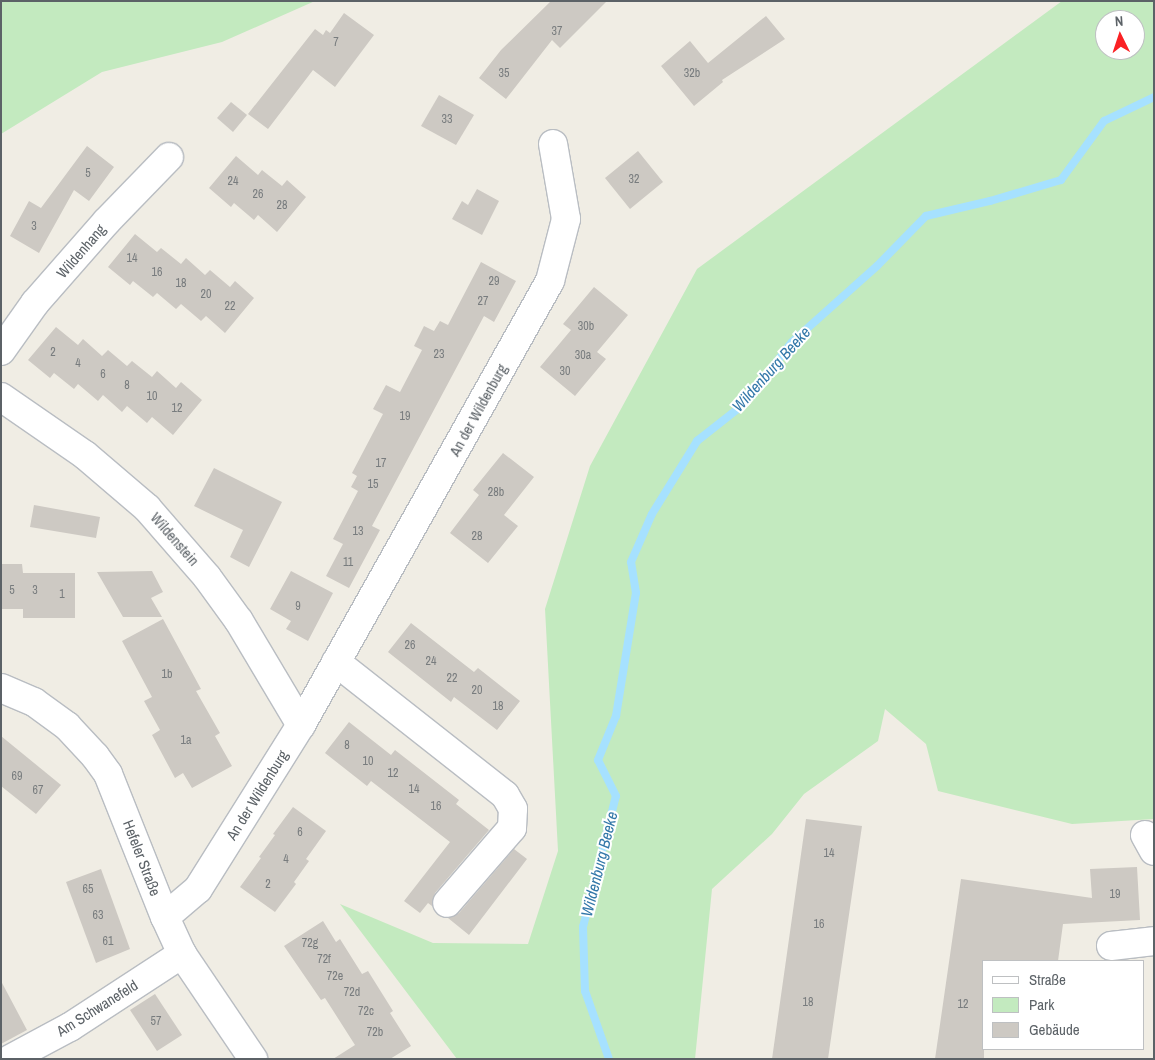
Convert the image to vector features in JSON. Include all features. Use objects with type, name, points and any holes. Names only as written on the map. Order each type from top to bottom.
[{"type":"street","name":"An der Wildenburg","points":[[165,917],[198,889],[301,725],[550,281],[566,220],[553,144]]},
{"type":"street","name":"Wildenhang","points":[[1,351],[35,303],[107,221],[169,157]]},
{"type":"street","name":"Wildenstein","points":[[1,397],[85,455],[147,508],[208,577],[239,621],[301,725]]},
{"type":"street","points":[[336,662],[504,795],[513,809],[512,828],[446,903]]},
{"type":"street","name":"Hefeler Straße","points":[[1,688],[34,702],[67,726],[95,756],[108,774],[165,917],[182,954],[253,1059]]},
{"type":"street","points":[[1111,946],[1154,941]]},
{"type":"street","name":"Am Schwanefeld","points":[[10,1059],[70,1027],[182,954]]},
{"type":"green space","points":[[1,1],[315,1],[222,42],[102,72],[1,134]]},
{"type":"green space","points":[[1062,1],[1154,1],[1154,819],[1072,824],[938,791],[926,744],[885,709],[878,741],[804,794],[772,834],[712,889],[695,1059],[457,1059],[340,904],[433,943],[528,944],[558,851],[545,609],[590,466],[697,269]]},
{"type":"building","points":[[551,1],[607,1],[560,48],[552,40],[506,99],[479,78],[501,50]]},
{"type":"building","points":[[344,13],[374,35],[335,87],[313,70],[268,129],[248,114],[315,29],[323,35],[326,30],[330,33]]},
{"type":"building","points":[[766,16],[785,39],[722,80],[723,82],[694,106],[661,66],[690,41],[708,63]]},
{"type":"building","points":[[439,95],[474,115],[456,145],[421,126]]},
{"type":"building","points":[[231,102],[247,115],[233,132],[217,118]]},
{"type":"building","points":[[87,146],[114,167],[89,201],[74,190],[39,253],[10,236],[29,201],[41,208]]},
{"type":"building","points":[[638,151],[663,182],[630,209],[605,178]]},
{"type":"building","points":[[236,156],[258,175],[262,170],[282,186],[287,180],[306,197],[277,232],[258,215],[254,220],[234,203],[231,207],[209,188]]},
{"type":"building","points":[[477,189],[499,201],[482,235],[452,219],[462,201],[468,205]]},
{"type":"building","points":[[135,234],[157,252],[161,248],[181,264],[186,258],[205,275],[210,270],[230,287],[235,281],[254,298],[225,333],[206,316],[201,321],[181,304],[176,309],[157,293],[153,297],[133,281],[130,285],[108,267]]},
{"type":"building","points":[[481,262],[516,281],[494,322],[484,316],[372,526],[380,530],[349,588],[326,576],[343,544],[333,539],[358,491],[351,487],[357,476],[352,473],[383,414],[373,409],[386,385],[400,392],[422,350],[414,346],[424,326],[434,331],[440,321],[448,325]]},
{"type":"building","points":[[594,287],[628,315],[597,352],[606,359],[575,396],[540,367],[571,330],[563,324]]},
{"type":"building","points":[[56,327],[78,345],[83,339],[102,356],[108,350],[127,366],[132,361],[152,377],[157,371],[176,388],[181,382],[202,400],[173,435],[152,417],[147,423],[127,406],[122,412],[103,395],[98,401],[78,384],[74,389],[54,373],[50,378],[28,360]]},
{"type":"building","points":[[503,453],[534,477],[504,515],[518,526],[488,563],[450,533],[479,495],[473,490]]},
{"type":"building","points":[[214,468],[282,502],[249,567],[230,557],[243,530],[194,506]]},
{"type":"building","points":[[34,505],[100,517],[96,538],[30,527]]},
{"type":"building","points":[[1,564],[22,564],[23,573],[75,573],[75,618],[23,618],[23,609],[1,609]]},
{"type":"building","points":[[152,571],[163,592],[151,598],[162,617],[123,617],[97,572]]},
{"type":"building","points":[[291,571],[333,593],[308,641],[286,629],[291,621],[270,609]]},
{"type":"building","points":[[163,619],[201,689],[196,691],[220,733],[215,736],[232,766],[192,788],[183,773],[175,778],[152,735],[160,730],[144,701],[152,697],[122,641]]},
{"type":"building","points":[[411,623],[474,672],[478,668],[520,701],[497,730],[454,697],[451,702],[388,652]]},
{"type":"building","points":[[349,722],[391,755],[395,750],[459,800],[456,804],[489,830],[435,893],[432,906],[428,903],[420,913],[404,901],[450,842],[371,781],[367,786],[325,753]]},
{"type":"building","points":[[1,736],[61,785],[36,814],[1,786]]},
{"type":"building","points":[[293,807],[326,831],[306,859],[309,861],[294,882],[296,884],[275,912],[240,887],[261,858],[259,857],[275,835],[273,834]]},
{"type":"building","points":[[806,819],[862,826],[828,1059],[772,1059]]},
{"type":"building","points":[[514,849],[527,859],[469,935],[448,918],[459,913]]},
{"type":"building","points":[[1137,867],[1140,920],[1063,924],[1058,960],[982,960],[982,1050],[984,1050],[984,1059],[935,1059],[961,879],[1092,898],[1090,869]]},
{"type":"building","points":[[101,869],[130,949],[96,963],[66,882]]},
{"type":"building","points":[[323,921],[336,942],[340,939],[362,974],[368,971],[393,1011],[390,1013],[411,1046],[390,1059],[333,1059],[355,1045],[325,998],[321,1000],[284,946]]},
{"type":"building","points":[[1,981],[27,1030],[1,1044]]},
{"type":"building","points":[[155,994],[182,1035],[157,1051],[130,1010]]},
{"type":"waterway","name":"Wildenburg Beeke","points":[[609,1059],[585,991],[583,927],[616,796],[598,760],[616,716],[636,593],[631,562],[652,514],[697,441],[744,404],[792,342],[877,266],[926,216],[990,201],[1061,180],[1104,121],[1154,97]]}]
